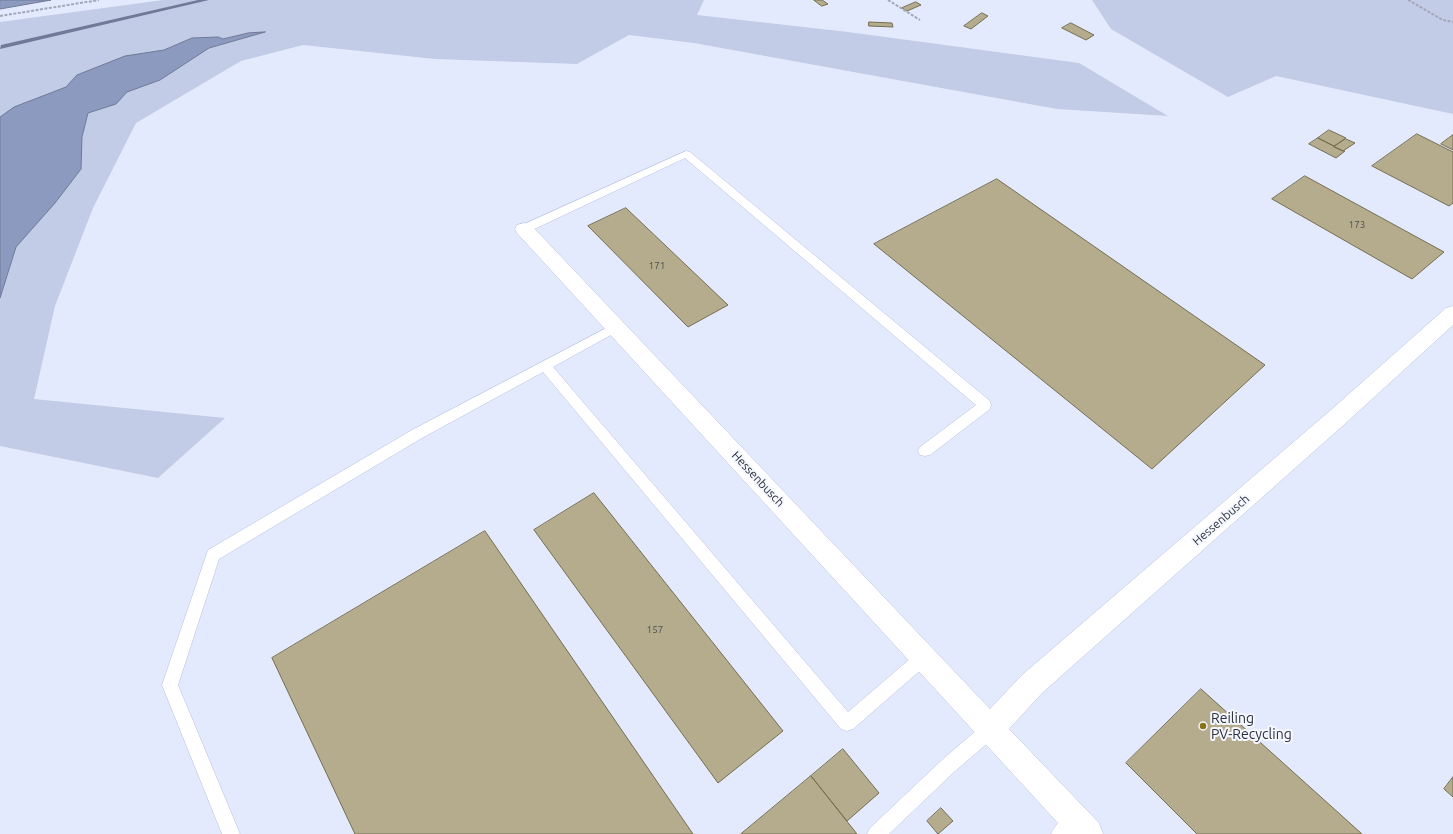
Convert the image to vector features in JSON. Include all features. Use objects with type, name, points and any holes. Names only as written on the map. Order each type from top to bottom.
[{"type":"street","name":"Hessenbusch","points":[[524,229],[991,729],[1074,829]]},
{"type":"street","name":"Hessenbusch","points":[[991,729],[1032,684],[1340,415],[1453,313]]},
{"type":"lane","points":[[524,229],[686,154],[985,405],[925,452]]},
{"type":"lane","points":[[231,834],[170,685],[213,555],[417,434],[616,327]]},
{"type":"lane","points":[[545,366],[847,723],[924,657]]},
{"type":"lane","points":[[876,834],[948,766],[991,729]]},
{"type":"path","points":[[0,16],[99,0]]},
{"type":"path","points":[[888,0],[920,20]]},
{"type":"path","points":[[1408,0],[1443,20],[1453,22]]},
{"type":"shaded area","points":[[0,0],[51,0],[0,9]]},
{"type":"shaded area","points":[[163,0],[704,0],[697,15],[848,32],[1079,63],[1168,116],[1057,109],[694,43],[629,35],[577,64],[435,59],[303,45],[241,61],[136,123],[93,208],[55,306],[34,399],[225,418],[158,478],[0,446],[0,22]]},
{"type":"shaded area","points":[[1092,0],[1453,0],[1453,114],[1276,76],[1228,97],[1111,29]]},
{"type":"shaded area","points":[[265,32],[209,48],[160,80],[127,92],[116,104],[88,113],[82,137],[81,169],[55,203],[16,247],[0,298],[0,117],[14,107],[66,87],[77,75],[125,56],[164,50],[192,38],[218,37],[223,39],[248,33]]},
{"type":"building","points":[[814,0],[822,0],[828,4],[822,6]]},
{"type":"building","points":[[916,2],[921,5],[907,11],[902,8]]},
{"type":"building","points":[[982,13],[988,16],[971,29],[964,26]]},
{"type":"building","points":[[869,22],[892,23],[893,27],[869,26]]},
{"type":"building","points":[[1071,23],[1094,35],[1086,40],[1062,28]]},
{"type":"building","points":[[1329,130],[1346,138],[1334,146],[1318,138]]},
{"type":"building","points":[[1417,134],[1453,152],[1453,203],[1449,206],[1372,166]]},
{"type":"building","points":[[1453,135],[1453,150],[1441,144]]},
{"type":"building","points":[[1318,138],[1345,151],[1336,158],[1309,144]]},
{"type":"building","points":[[1346,139],[1355,143],[1343,151],[1334,147]]},
{"type":"building","points":[[1305,176],[1444,252],[1412,279],[1272,199]]},
{"type":"building","points":[[997,179],[1265,365],[1152,469],[874,244]]},
{"type":"building","points":[[626,208],[728,305],[688,327],[588,226]]},
{"type":"building","points":[[594,493],[783,731],[718,783],[534,530]]},
{"type":"building","points":[[485,531],[693,834],[355,834],[272,658]]},
{"type":"building","name":"Reiling PV-Recycling","points":[[1201,689],[1362,834],[1197,834],[1126,763]]},
{"type":"building","points":[[843,749],[879,793],[847,821],[811,776]]},
{"type":"building","points":[[811,776],[857,834],[741,834]]},
{"type":"building","points":[[1453,777],[1453,797],[1444,789]]},
{"type":"building","points":[[941,808],[953,821],[938,834],[927,821]]},
{"type":"waterway","points":[[1,47],[206,0]]},
{"type":"place","name":"Reiling PV-Recycling","points":[[1203,726]]}]
